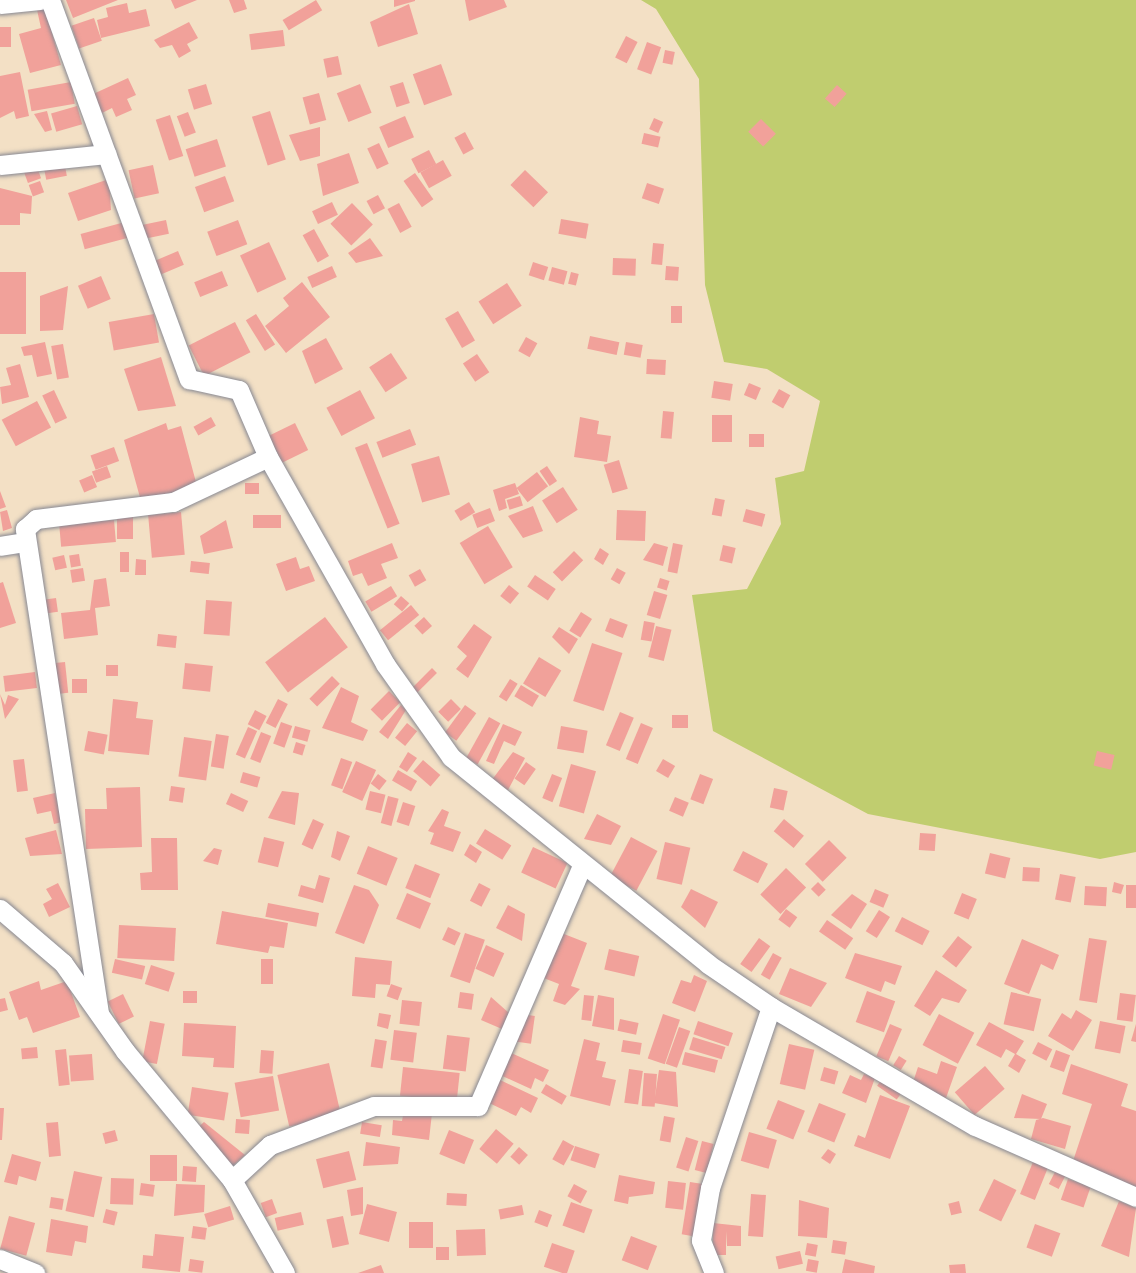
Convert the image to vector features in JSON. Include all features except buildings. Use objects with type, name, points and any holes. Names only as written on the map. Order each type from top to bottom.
[{"type":"street","points":[[0,4],[40,0]]},
{"type":"street","points":[[50,0],[189,379],[239,390],[268,457],[385,664],[440,744],[582,866],[771,1007],[975,1126],[1136,1197]]},
{"type":"street","points":[[0,165],[106,153]]},
{"type":"street","points":[[99,1013],[25,529],[36,519],[173,502],[268,457]]},
{"type":"street","points":[[0,546],[26,542]]},
{"type":"street","points":[[232,1180],[270,1145],[374,1106],[478,1107],[582,866]]},
{"type":"street","points":[[0,909],[50,949],[232,1180],[285,1273]]},
{"type":"street","points":[[714,1273],[701,1240],[710,1188],[771,1007]]},
{"type":"street","points":[[0,1259],[35,1273]]},
{"type":"green space","points":[[641,0],[1136,0],[1136,852],[1100,859],[868,814],[713,731],[692,595],[747,589],[781,524],[775,478],[804,471],[820,401],[767,369],[724,362],[705,285],[699,79],[656,9]]}]
